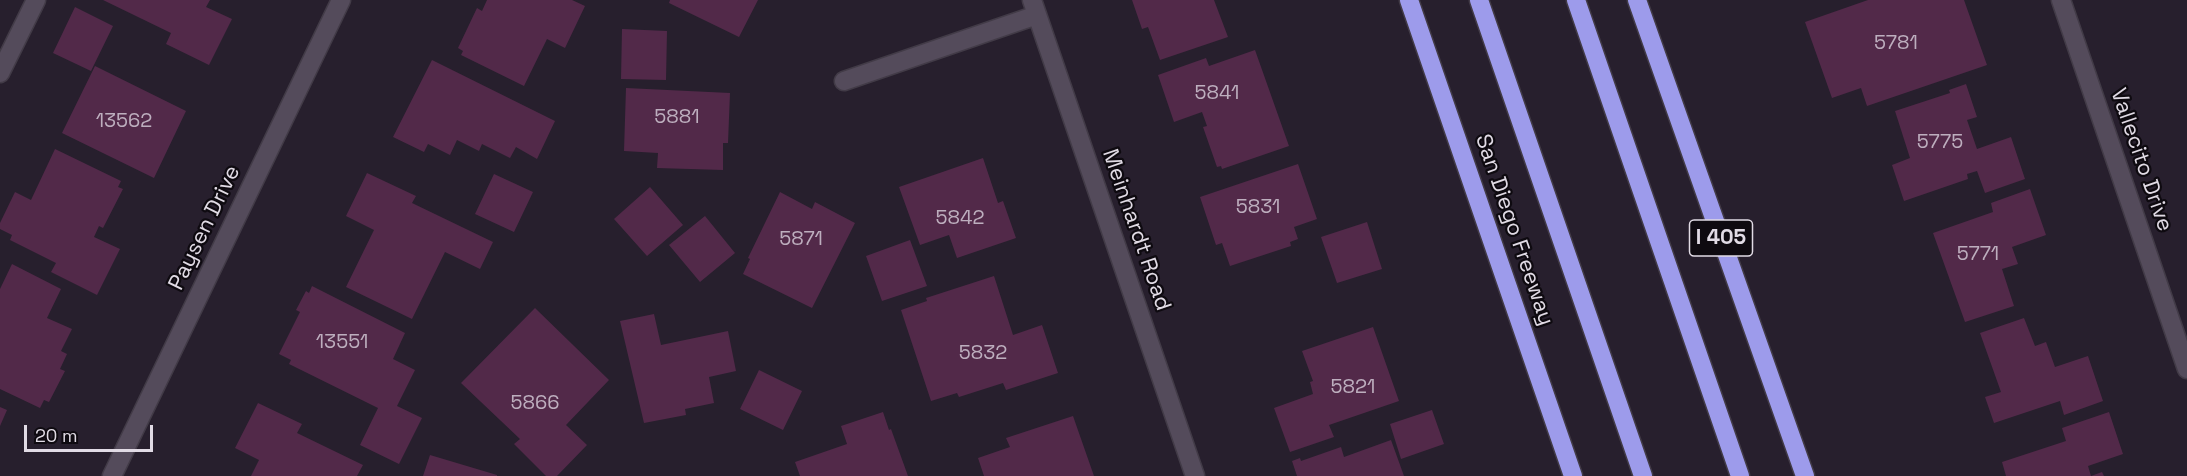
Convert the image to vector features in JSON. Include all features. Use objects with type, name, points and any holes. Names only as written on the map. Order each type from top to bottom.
[{"type":"highway","name":"San Diego Freeway","points":[[1409,0],[1573,476]]},
{"type":"highway","points":[[1479,0],[1643,476]]},
{"type":"highway","points":[[1576,0],[1740,476]]},
{"type":"highway","name":"I 405","points":[[1637,0],[1805,476]]},
{"type":"street","points":[[0,73],[36,0]]},
{"type":"street","name":"Paysen Drive","points":[[112,476],[341,0]]},
{"type":"street","name":"Vallecito Drive","points":[[2061,0],[2187,369]]},
{"type":"street","points":[[844,81],[1034,7]]},
{"type":"street","name":"Meinhardt Road","points":[[1034,7],[1195,476]]},
{"type":"building","points":[[103,0],[210,0],[206,7],[232,19],[209,65],[166,44],[171,33]]},
{"type":"building","points":[[487,0],[572,0],[585,6],[565,48],[547,39],[524,86],[461,55],[463,51],[458,48],[477,8],[482,11]]},
{"type":"building","points":[[670,0],[758,0],[739,37],[669,3]]},
{"type":"building","points":[[1132,0],[1214,0],[1228,37],[1160,60],[1148,27],[1142,29]]},
{"type":"building","points":[[1868,0],[1964,0],[1987,65],[1867,106],[1861,88],[1832,98],[1805,22]]},
{"type":"building","points":[[75,7],[113,26],[91,71],[53,53]]},
{"type":"building","points":[[622,29],[667,31],[666,80],[621,79]]},
{"type":"building","points":[[1255,50],[1289,146],[1222,169],[1221,166],[1217,167],[1203,127],[1207,126],[1202,112],[1174,122],[1158,75],[1206,58],[1209,66]]},
{"type":"building","points":[[432,60],[555,121],[537,159],[516,147],[510,158],[482,144],[479,151],[457,140],[450,155],[428,144],[424,152],[393,137]]},
{"type":"building","points":[[95,66],[186,111],[154,178],[62,133]]},
{"type":"building","points":[[1966,84],[1977,117],[1967,120],[1977,149],[2011,137],[2025,179],[1985,193],[1977,171],[1967,174],[1968,179],[1904,201],[1892,165],[1910,158],[1895,111],[1950,93],[1949,90]]},
{"type":"building","points":[[626,88],[730,93],[728,143],[723,143],[723,170],[657,168],[658,153],[624,151]]},
{"type":"building","points":[[55,149],[121,181],[118,187],[123,189],[103,228],[99,226],[94,237],[120,249],[97,295],[51,272],[56,263],[10,240],[12,235],[0,229],[0,223],[15,192],[31,200]]},
{"type":"building","points":[[983,158],[998,203],[1003,201],[1016,238],[957,258],[949,235],[920,245],[899,187]]},
{"type":"building","points":[[1298,164],[1317,219],[1294,227],[1298,239],[1290,242],[1291,246],[1230,266],[1222,243],[1216,245],[1200,197]]},
{"type":"building","points":[[367,173],[416,196],[412,203],[493,242],[480,269],[445,252],[412,319],[346,287],[374,230],[346,216]]},
{"type":"building","points":[[494,174],[533,192],[514,232],[475,214]]},
{"type":"building","points":[[650,187],[683,225],[647,256],[614,219]]},
{"type":"building","points":[[2030,189],[2046,235],[2012,247],[2018,264],[2002,269],[2014,306],[1965,322],[1933,233],[1993,212],[1991,203]]},
{"type":"building","points":[[780,192],[812,209],[815,202],[855,223],[812,308],[743,274],[750,259],[748,258]]},
{"type":"building","points":[[705,216],[735,253],[700,282],[669,245]]},
{"type":"building","points":[[1367,222],[1382,269],[1337,283],[1321,237]]},
{"type":"building","points":[[910,240],[927,286],[882,301],[866,256]]},
{"type":"building","points":[[12,264],[61,289],[47,318],[72,329],[61,351],[67,354],[60,369],[65,371],[49,402],[44,400],[40,408],[0,389],[0,289]]},
{"type":"building","points":[[994,276],[1013,335],[1042,325],[1058,373],[1006,390],[1003,383],[959,397],[957,393],[931,401],[901,310],[927,301],[926,298]]},
{"type":"building","points":[[312,286],[405,333],[393,359],[415,370],[397,406],[422,418],[399,464],[360,445],[378,408],[289,364],[291,360],[279,354],[300,312],[296,310],[306,291],[309,293]]},
{"type":"building","points":[[535,308],[609,380],[566,425],[587,445],[557,476],[546,476],[514,444],[520,439],[461,383]]},
{"type":"building","points":[[654,314],[661,345],[728,331],[736,371],[709,377],[714,403],[685,409],[686,415],[644,423],[620,321]]},
{"type":"building","points":[[2024,318],[2035,346],[2046,342],[2055,367],[2088,356],[2103,401],[2064,415],[2060,401],[1994,423],[1985,397],[2001,392],[1980,333]]},
{"type":"building","points":[[1373,327],[1399,401],[1329,425],[1334,437],[1290,452],[1274,408],[1313,394],[1310,382],[1313,381],[1302,351]]},
{"type":"building","points":[[759,370],[802,391],[783,430],[740,409]]},
{"type":"building","points":[[258,403],[302,424],[297,433],[363,465],[357,476],[251,476],[259,460],[235,448]]},
{"type":"building","points":[[0,407],[7,410],[0,426]]},
{"type":"building","points":[[1432,410],[1444,444],[1401,459],[1390,424]]},
{"type":"building","points":[[883,412],[908,476],[800,476],[795,462],[847,444],[841,426]]},
{"type":"building","points":[[2109,412],[2123,454],[2088,466],[2091,476],[2006,476],[2002,462],[2066,441],[2062,428]]},
{"type":"building","points":[[1073,416],[1094,476],[984,476],[978,458],[1010,447],[1006,438]]},
{"type":"building","points":[[1391,440],[1404,476],[1297,476],[1292,461],[1300,458],[1301,461],[1341,447],[1344,457]]},
{"type":"building","points":[[430,455],[497,475],[497,476],[423,476]]},
{"type":"building","points":[[2102,472],[2104,476],[2091,476]]}]
